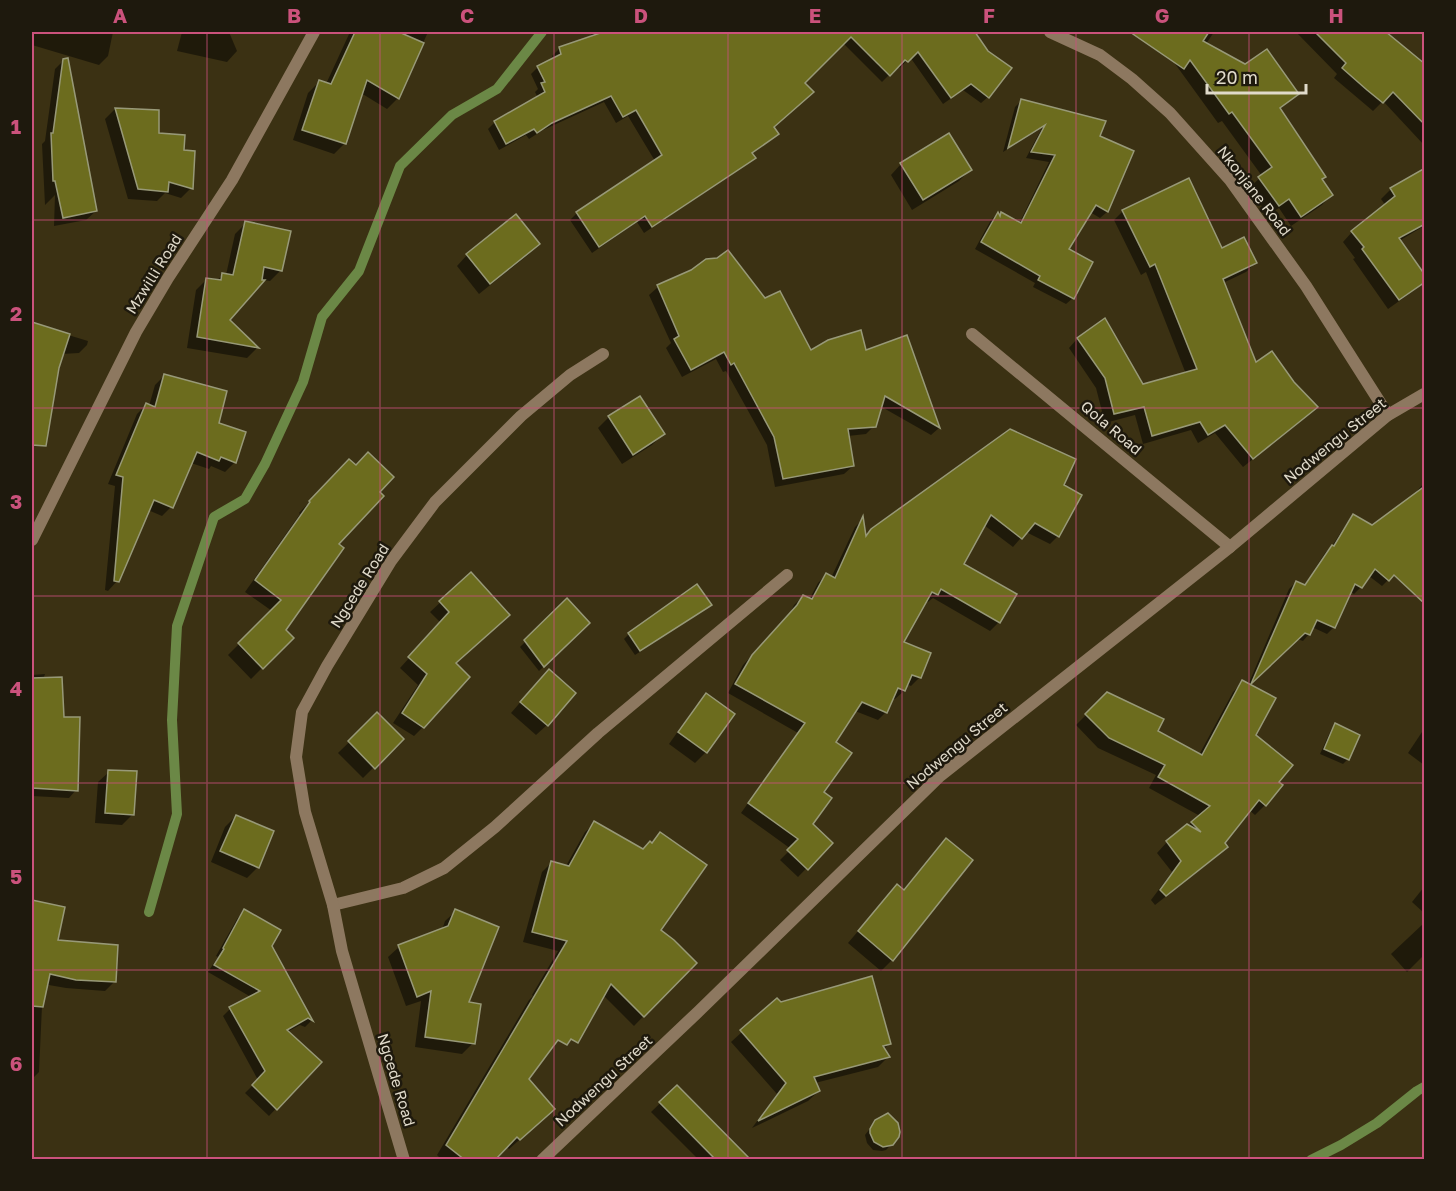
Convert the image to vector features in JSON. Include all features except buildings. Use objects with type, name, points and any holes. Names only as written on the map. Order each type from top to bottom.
[{"type":"street","name":"Mzwilli Road","points":[[32,540],[136,332],[232,180],[314,32]]},
{"type":"street","name":"Nkonjane Road","points":[[1050,32],[1100,55],[1132,79],[1170,113],[1230,180],[1306,286],[1388,415]]},
{"type":"street","name":"Qola Road","points":[[972,334],[1230,547]]},
{"type":"street","name":"Ngcede Road","points":[[404,1160],[342,951],[333,905],[305,812],[296,757],[302,712],[327,666],[391,561],[435,502],[521,416],[570,375],[603,354]]},
{"type":"street","name":"Nodwengu Street","points":[[542,1160],[940,776],[1230,547],[1388,415],[1425,394]]},
{"type":"street","points":[[333,905],[403,888],[444,868],[495,827],[598,733],[788,575]]},
{"type":"waterway","points":[[149,912],[177,814],[172,720],[177,626],[214,517],[245,499],[265,464],[303,382],[322,317],[359,271],[400,166],[452,115],[497,89],[542,32]]},
{"type":"waterway","points":[[1311,1160],[1377,1123],[1424,1087]]}]
